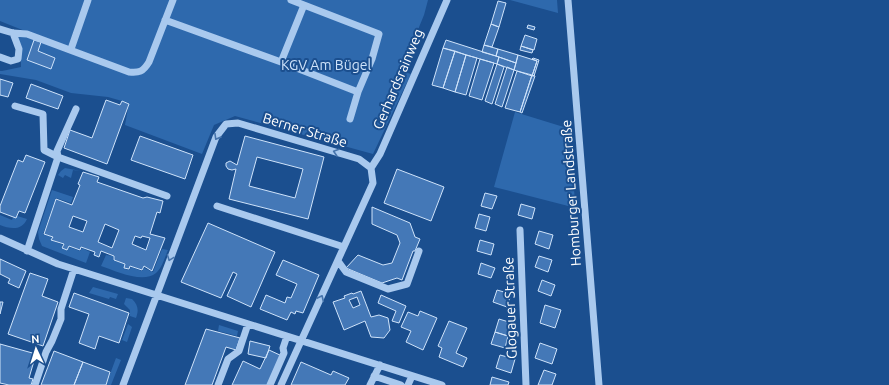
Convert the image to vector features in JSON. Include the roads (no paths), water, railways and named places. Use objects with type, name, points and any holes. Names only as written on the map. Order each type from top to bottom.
[{"type":"street","points":[[71,50],[88,0]]},
{"type":"street","points":[[0,29],[12,33],[27,34],[129,72],[139,73],[145,69],[149,62],[173,0]]},
{"type":"street","points":[[291,0],[379,34],[372,60],[358,92],[350,119]]},
{"type":"street","name":"Gerhardsrainweg","points":[[371,168],[380,154],[412,75],[446,0]]},
{"type":"street","name":"Homburger Landstraße","points":[[568,0],[599,385]]},
{"type":"street","points":[[281,62],[304,5]]},
{"type":"street","points":[[165,20],[358,92]]},
{"type":"street","points":[[0,57],[11,61],[18,59],[19,49],[12,33]]},
{"type":"street","points":[[15,106],[44,114],[44,150],[58,157],[167,196]]},
{"type":"street","points":[[27,251],[58,157],[57,151],[76,109]]},
{"type":"street","name":"Berner Straße","points":[[156,295],[216,137],[226,124],[238,124],[359,159],[371,168]]},
{"type":"street","points":[[281,385],[373,183],[371,168]]},
{"type":"street","points":[[217,206],[344,247]]},
{"type":"street","name":"Glogauer Straße","points":[[520,230],[526,385]]},
{"type":"street","points":[[0,238],[58,264],[442,385]]},
{"type":"street","points":[[338,261],[346,272],[388,288],[407,284],[420,251]]},
{"type":"street","points":[[35,385],[46,352],[61,319],[60,309],[74,269]]},
{"type":"street","points":[[123,385],[156,295]]},
{"type":"street","points":[[218,385],[228,359],[239,351],[248,324]]},
{"type":"street","points":[[270,385],[284,353],[283,348],[287,336]]},
{"type":"street","points":[[370,385],[380,365]]},
{"type":"street","points":[[374,376],[400,385]]},
{"type":"street","points":[[408,385],[412,376]]},
{"type":"park label","name":"KGV Am Bügel","points":[[326,65]]}]
